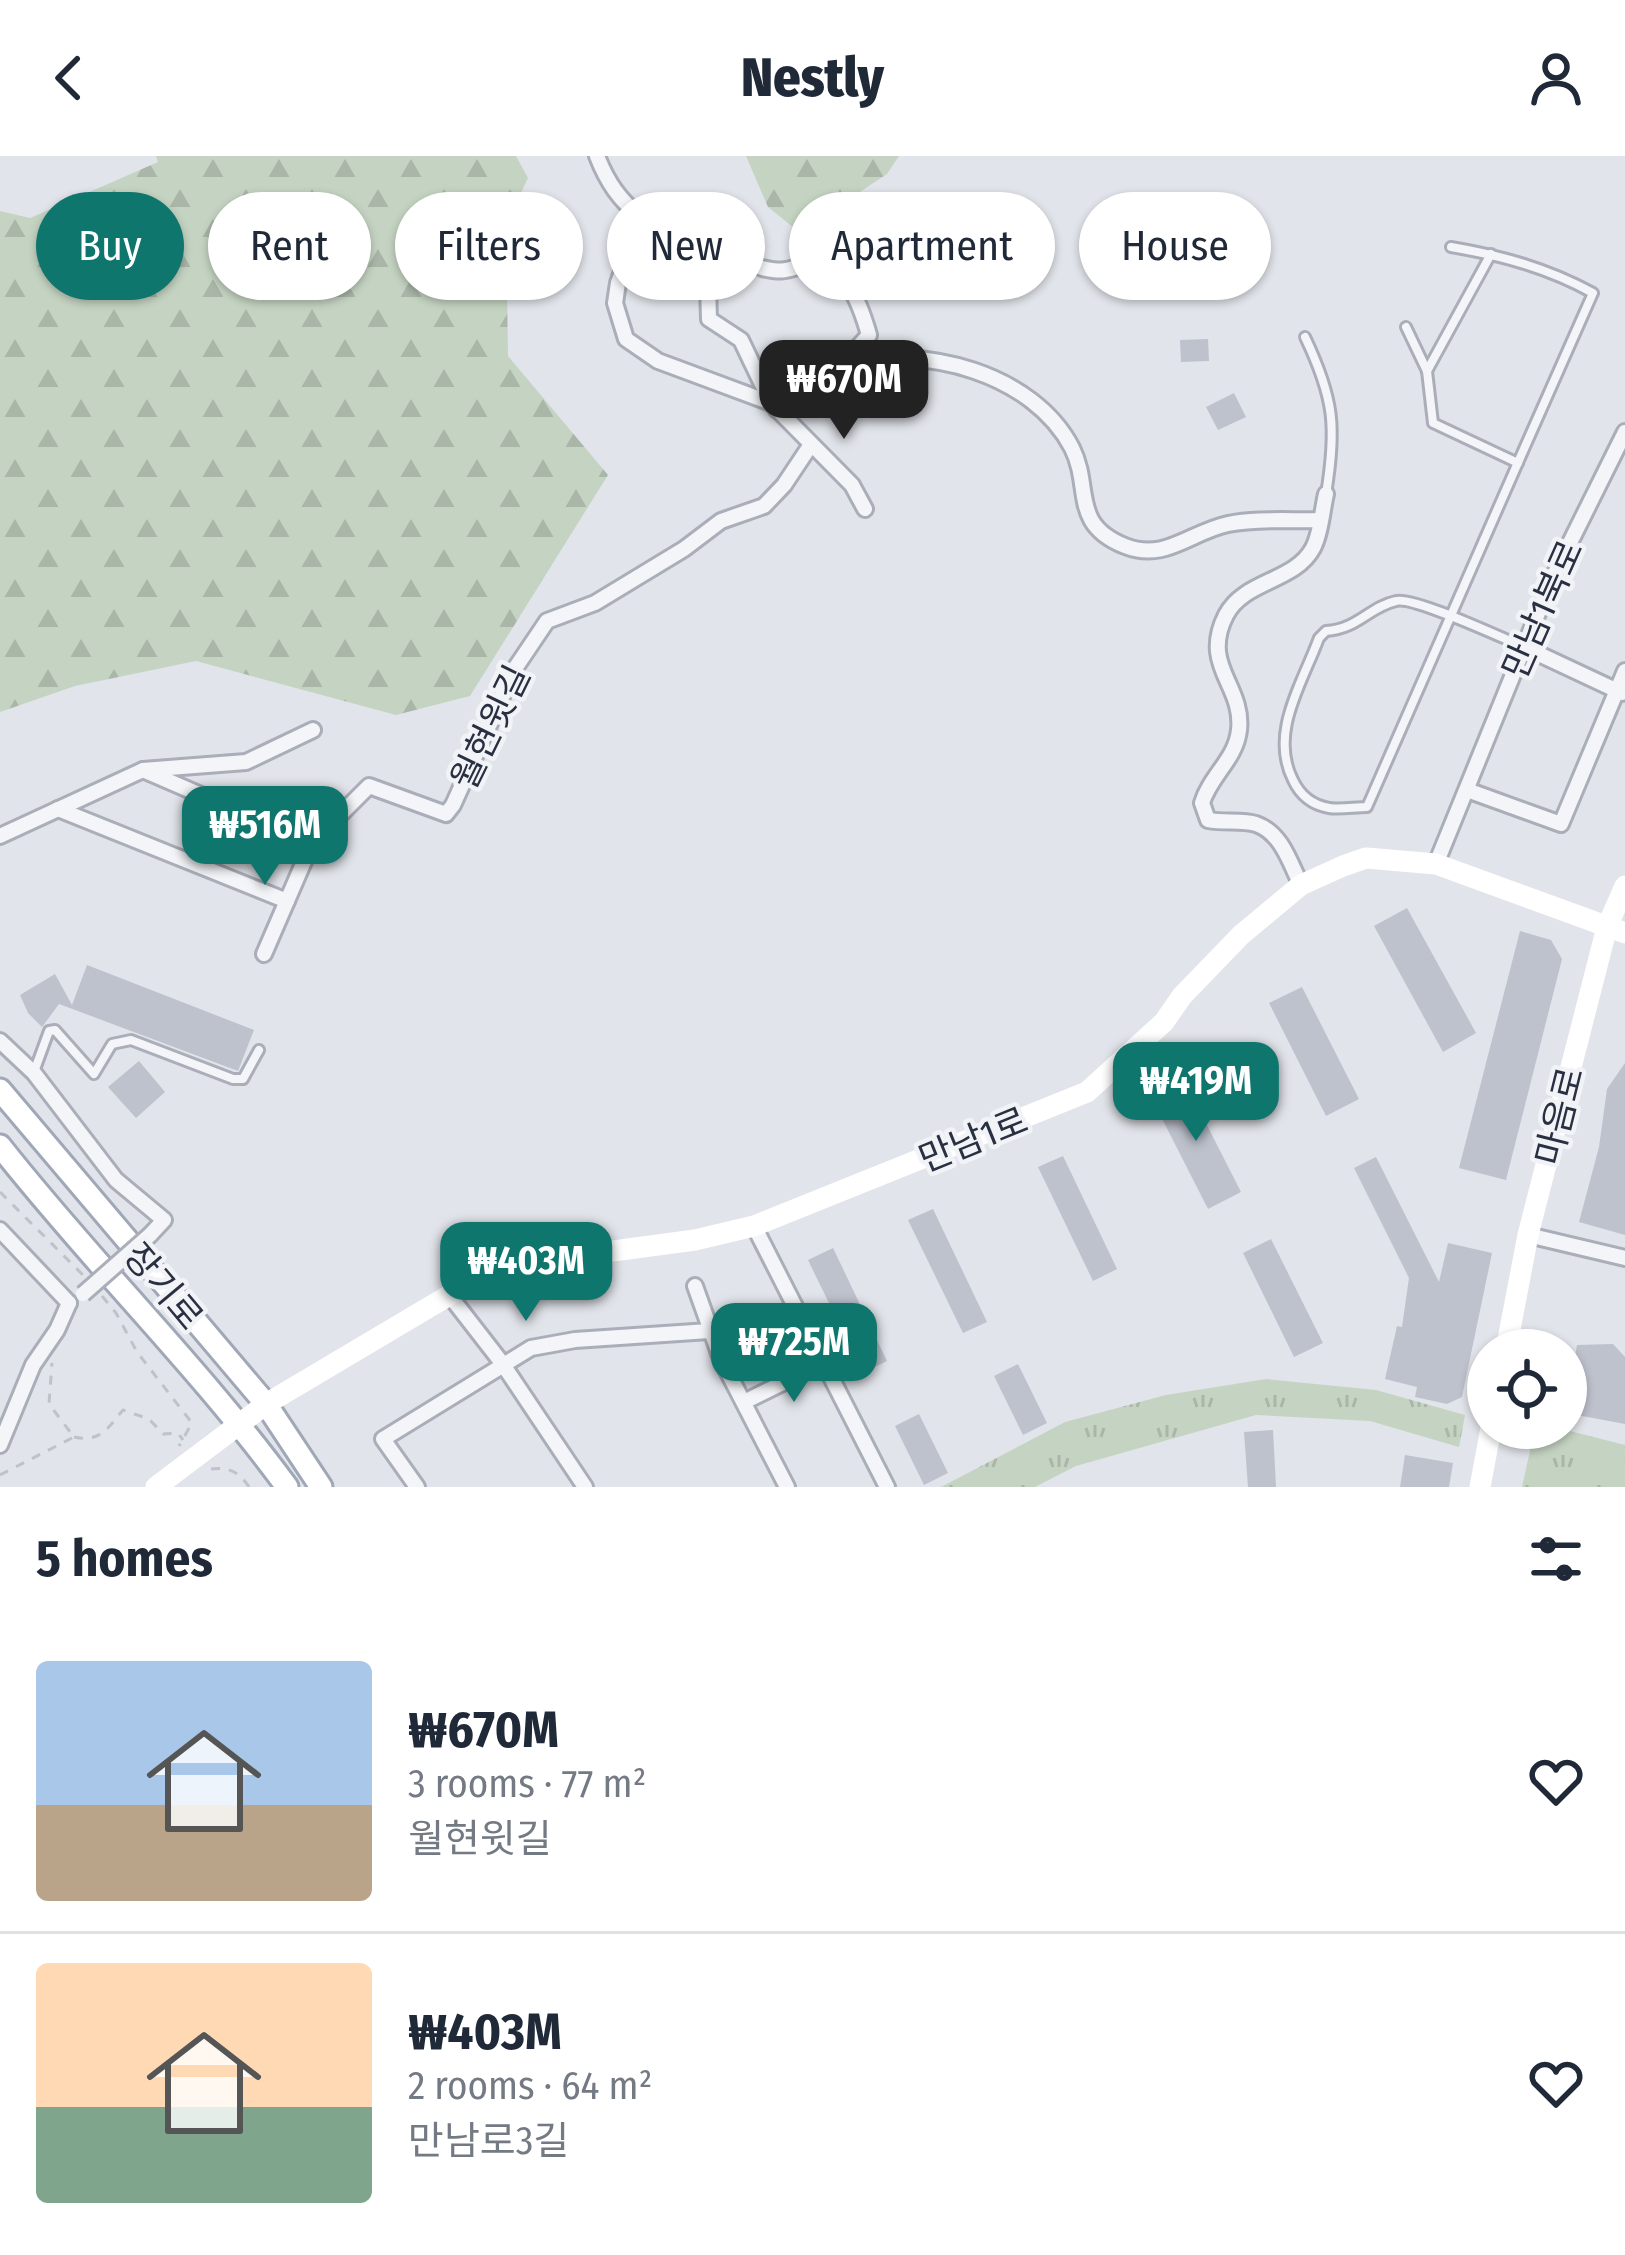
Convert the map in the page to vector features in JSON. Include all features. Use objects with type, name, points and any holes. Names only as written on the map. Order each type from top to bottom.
[{"type":"street","points":[[597,156],[615,192]]},
{"type":"street","points":[[765,269],[786,274],[812,263],[822,265],[856,297],[869,335],[841,366],[774,406]]},
{"type":"street","points":[[616,300],[626,339],[658,361],[774,406]]},
{"type":"street","points":[[708,300],[709,319],[741,340],[774,406],[852,485],[865,508]]},
{"type":"street","points":[[841,366],[914,360],[989,375],[1017,392],[1044,411],[1073,451],[1091,521],[1102,534],[1142,552],[1162,552],[1228,524],[1320,520]]},
{"type":"street","name":"만남1북로","points":[[1436,864],[1551,580],[1625,432]]},
{"type":"street","name":"월현윗길","points":[[312,843],[369,786],[446,814],[514,670],[547,621],[595,603],[721,521],[764,506],[810,446]]},
{"type":"street","points":[[1300,886],[1281,843],[1270,832],[1254,823],[1208,820],[1202,803],[1238,742],[1238,711],[1216,649],[1224,620],[1247,592],[1306,558],[1315,545],[1326,494]]},
{"type":"street","points":[[1524,647],[1621,692]]},
{"type":"street","points":[[1467,790],[1561,824],[1621,692],[1625,671]]},
{"type":"street","points":[[0,836],[142,770],[246,762],[313,730]]},
{"type":"street","points":[[142,770],[312,843],[264,954]]},
{"type":"street","points":[[58,809],[287,902]]},
{"type":"street","name":"만남1로","points":[[157,1487],[266,1404],[480,1276],[524,1263],[695,1240],[754,1226],[1087,1092],[1164,1022],[1182,996],[1241,935],[1300,886],[1366,858],[1436,864],[1616,930]]},
{"type":"street","name":"마음로","points":[[1510,1329],[1528,1235],[1625,886]]},
{"type":"street","points":[[0,1041],[34,1073],[116,1180],[164,1220],[69,1303],[33,1365],[0,1445]]},
{"type":"street","name":"장기로","points":[[0,1090],[266,1404],[320,1487]]},
{"type":"street","name":"장기로","points":[[0,1146],[239,1422],[286,1487]]},
{"type":"street","points":[[0,1167],[17,1188],[46,1204]]},
{"type":"street","points":[[754,1226],[887,1487]]},
{"type":"street","points":[[0,1230],[69,1303]]},
{"type":"street","points":[[1528,1235],[1625,1258]]},
{"type":"street","points":[[695,1286],[710,1331],[787,1487]]},
{"type":"street","points":[[450,1296],[502,1363],[584,1487]]},
{"type":"street","points":[[417,1487],[382,1439],[502,1363],[547,1343],[710,1331]]},
{"type":"street","points":[[744,1402],[823,1363]]},
{"type":"street","points":[[1480,1487],[1487,1449]]},
{"type":"lane","points":[[1451,247],[1555,272],[1593,293],[1450,617],[1367,806],[1328,808],[1307,800],[1282,760],[1282,736],[1319,638],[1326,631],[1345,630],[1396,601],[1412,602],[1450,617],[1524,647]]},
{"type":"lane","points":[[1427,371],[1491,254]]},
{"type":"lane","points":[[1406,327],[1427,371],[1432,423],[1518,463]]},
{"type":"lane","points":[[1305,337],[1328,389],[1334,446],[1326,494]]},
{"type":"lane","points":[[34,1073],[49,1031],[55,1030],[94,1074],[112,1044],[130,1040],[233,1079],[243,1079],[259,1050]]},
{"type":"path","points":[[0,1192],[116,1313],[136,1352],[192,1423],[167,1455]]},
{"type":"path","points":[[53,1358],[49,1403],[74,1437]]},
{"type":"path","points":[[0,1475],[74,1437],[100,1437],[123,1410],[149,1419],[164,1434],[178,1433],[183,1440]]},
{"type":"path","points":[[207,1469],[226,1468],[246,1485]]},
{"type":"green space","points":[[156,156],[516,156],[528,178],[521,192],[395,192],[395,300],[507,300],[508,356],[608,475],[470,696],[396,715],[196,661],[75,686],[0,712],[0,211],[36,215],[36,300],[184,300],[184,192],[89,192],[158,162]]},
{"type":"green space","points":[[746,156],[899,156],[887,174],[860,192],[789,192],[789,224],[768,207]]},
{"type":"green space","points":[[1266,1379],[1376,1390],[1465,1415],[1459,1447],[1370,1421],[1256,1415],[1076,1466],[1035,1487],[941,1487],[1065,1422],[1166,1395]]},
{"type":"green space","points":[[1587,1435],[1625,1445],[1625,1487],[1522,1487],[1530,1449],[1587,1449]]},
{"type":"building","points":[[1208,339],[1209,361],[1181,362],[1180,340]]},
{"type":"building","points":[[1234,393],[1246,417],[1218,430],[1206,407]]},
{"type":"building","points":[[1407,908],[1476,1033],[1443,1052],[1374,926]]},
{"type":"building","points":[[1520,931],[1551,940],[1562,959],[1506,1180],[1459,1168]]},
{"type":"building","points":[[87,965],[254,1030],[238,1071],[59,1004],[42,1027],[28,1013],[20,995],[55,974],[72,1005]]},
{"type":"building","points":[[1302,987],[1359,1099],[1326,1116],[1269,1003]]},
{"type":"building","points":[[139,1061],[165,1092],[136,1118],[108,1087]]},
{"type":"building","points":[[1625,1063],[1625,1235],[1579,1222],[1599,1147],[1607,1089]]},
{"type":"building","points":[[1184,1080],[1241,1192],[1208,1209],[1151,1097]]},
{"type":"building","points":[[1063,1156],[1117,1269],[1093,1281],[1038,1167]]},
{"type":"building","points":[[1376,1157],[1439,1282],[1448,1243],[1492,1253],[1476,1329],[1467,1329],[1462,1397],[1447,1404],[1415,1397],[1417,1387],[1385,1379],[1397,1326],[1402,1327],[1409,1278],[1354,1168]]},
{"type":"building","points":[[933,1209],[987,1322],[963,1333],[908,1220]]},
{"type":"building","points":[[1271,1239],[1323,1343],[1294,1357],[1243,1253]]},
{"type":"building","points":[[833,1248],[887,1361],[863,1373],[808,1260]]},
{"type":"building","points":[[1613,1344],[1625,1357],[1625,1424],[1587,1417],[1587,1345]]},
{"type":"building","points":[[1018,1364],[1047,1423],[1023,1435],[994,1376]]},
{"type":"building","points":[[919,1414],[948,1473],[924,1485],[895,1426]]},
{"type":"building","points":[[1273,1430],[1276,1487],[1248,1487],[1244,1432]]},
{"type":"building","points":[[1405,1455],[1453,1463],[1449,1487],[1400,1487]]}]
